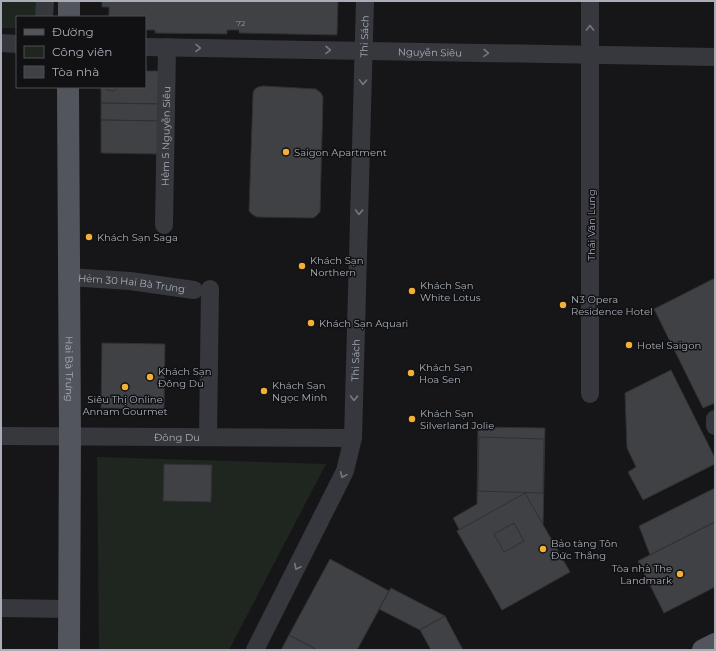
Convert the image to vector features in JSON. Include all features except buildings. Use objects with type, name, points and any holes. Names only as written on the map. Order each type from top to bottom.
[{"type":"main road","points":[[69,1],[69,16]]},
{"type":"main road","name":"Hai Bà Trưng","points":[[68,88],[70,436],[69,650]]},
{"type":"main road","points":[[702,650],[715,644]]},
{"type":"street","points":[[44,1],[44,16]]},
{"type":"street","name":"Thi Sách","points":[[255,650],[346,472],[353,438],[365,1]]},
{"type":"street","name":"Thái Văn Lung","points":[[590,1],[590,394]]},
{"type":"street","points":[[1,44],[16,44]]},
{"type":"street","name":"Nguyễn Siêu","points":[[146,47],[715,57]]},
{"type":"street","name":"Hẻm 5 Nguyễn Siêu","points":[[164,225],[167,47]]},
{"type":"street","name":"Hẻm 30 Hai Bà Trưng","points":[[69,277],[130,281],[202,289],[208,436]]},
{"type":"street","points":[[715,420],[715,426]]},
{"type":"street","name":"Đông Du","points":[[1,436],[353,438]]},
{"type":"street","points":[[1,608],[68,609]]},
{"type":"green space","points":[[1,1],[38,1],[38,16],[16,16],[16,28],[1,28]]},
{"type":"green space","points":[[97,457],[326,464],[229,650],[99,650]]},
{"type":"place","name":"Saigon Apartment","points":[[286,152]]},
{"type":"place","name":"Khách Sạn Saga","points":[[89,237]]},
{"type":"place","name":"Khách Sạn Northern","points":[[302,266]]},
{"type":"place","name":"Khách Sạn White Lotus","points":[[412,291]]},
{"type":"place","name":"N3 Opera Residence Hotel","points":[[563,305]]},
{"type":"place","name":"Khách Sạn Aquari","points":[[311,323]]},
{"type":"place","name":"Hotel Saigon","points":[[629,345]]},
{"type":"place","name":"Khách Sạn Hoa Sen","points":[[411,373]]},
{"type":"place","name":"Khách Sạn Đông Du","points":[[150,377]]},
{"type":"place","name":"Siêu Thị Online Annam Gourmet","points":[[125,387]]},
{"type":"place","name":"Khách Sạn Ngọc Minh","points":[[264,391]]},
{"type":"place","name":"Khách Sạn Silverland Jolie","points":[[412,419]]},
{"type":"place","name":"Bảo tàng Tôn Đức Thắng","points":[[543,549]]},
{"type":"place","name":"Tòa nhà The Landmark","points":[[680,574]]}]
